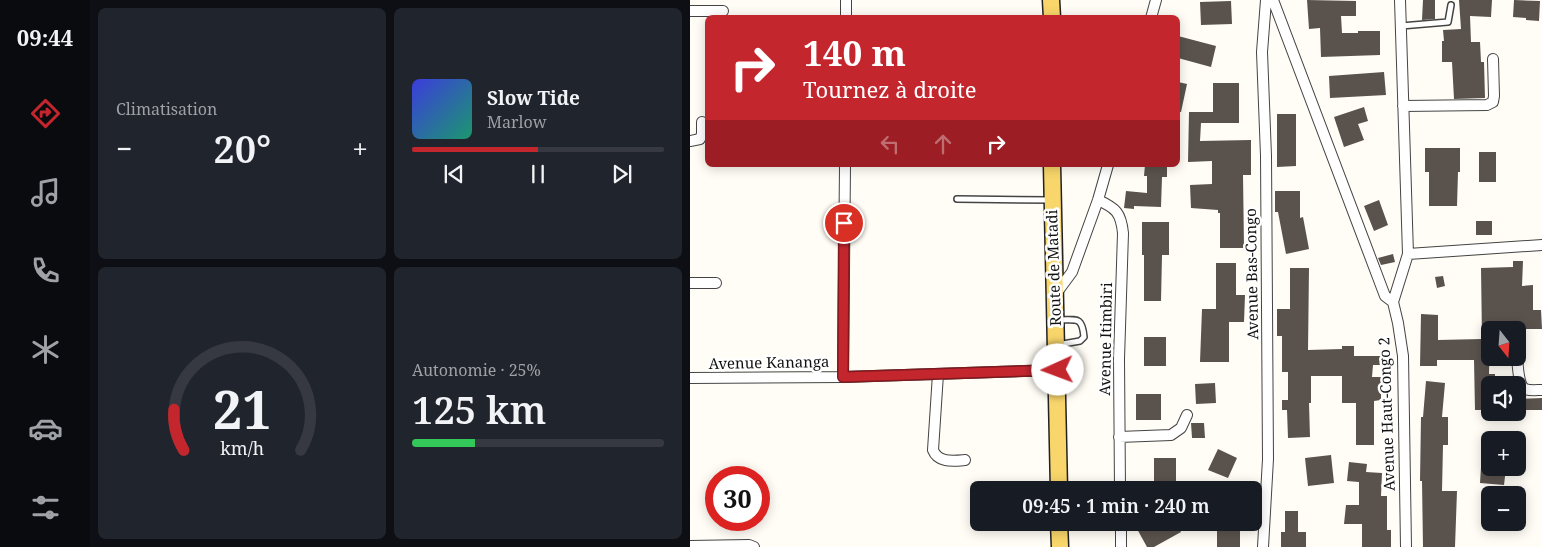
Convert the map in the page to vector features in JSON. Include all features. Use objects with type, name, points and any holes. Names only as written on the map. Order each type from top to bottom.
[{"type":"main road","points":[[1051,0],[1052,15]]},
{"type":"main road","name":"Route de Matadi","points":[[1052,167],[1054,295],[1058,370],[1059,481]]},
{"type":"main road","points":[[1059,531],[1060,547]]},
{"type":"street","points":[[846,0],[846,15]]},
{"type":"street","points":[[1152,15],[1156,0]]},
{"type":"street","name":"Avenue Bas-Congo","points":[[1263,547],[1268,459],[1266,156],[1262,52],[1266,0]]},
{"type":"street","points":[[1273,0],[1385,296],[1393,302],[1408,254],[1400,0]]},
{"type":"street","points":[[690,11],[723,11]]},
{"type":"street","points":[[1403,106],[1487,105],[1493,102],[1493,59]]},
{"type":"street","points":[[690,141],[700,139],[702,122]]},
{"type":"street","points":[[843,377],[845,167]]},
{"type":"street","points":[[1054,295],[1072,272],[1098,200],[1107,167]]},
{"type":"street","name":"Avenue Itimbiri","points":[[1098,200],[1112,206],[1118,213],[1123,233],[1120,481]]},
{"type":"street","points":[[1408,254],[1542,245]]},
{"type":"street","points":[[690,283],[716,284]]},
{"type":"street","name":"Avenue Haut-Congo 2","points":[[1393,302],[1403,356],[1406,547]]},
{"type":"street","points":[[1518,366],[1523,388],[1527,390],[1542,390]]},
{"type":"street","name":"Avenue Kananga","points":[[690,378],[843,377],[1058,370]]},
{"type":"street","points":[[938,374],[933,450],[935,456],[942,460],[965,460]]},
{"type":"street","points":[[1119,437],[1171,435],[1181,428],[1187,415]]},
{"type":"street","points":[[1121,531],[1121,547]]},
{"type":"street","points":[[690,546],[749,545],[754,547]]},
{"type":"lane","points":[[1401,26],[1448,22],[1451,6]]},
{"type":"lane","points":[[957,199],[1052,200]]},
{"type":"lane","points":[[1055,320],[1077,320],[1083,325],[1084,337],[1080,340],[1056,345]]},
{"type":"building","points":[[1307,0],[1356,1],[1356,16],[1341,16],[1342,33],[1380,31],[1380,55],[1321,57],[1320,28],[1309,29]]},
{"type":"building","points":[[1423,0],[1435,0],[1435,19],[1422,20]]},
{"type":"building","points":[[1459,0],[1492,0],[1491,17],[1470,16],[1471,42],[1480,42],[1481,62],[1484,62],[1485,98],[1454,99],[1452,62],[1442,62],[1443,30],[1461,29]]},
{"type":"building","points":[[1514,0],[1540,1],[1539,21],[1513,17]]},
{"type":"building","points":[[1231,1],[1232,24],[1201,25],[1200,2]]},
{"type":"building","points":[[1180,37],[1216,46],[1211,67],[1180,59]]},
{"type":"building","points":[[1384,72],[1386,95],[1330,98],[1329,76]]},
{"type":"building","points":[[1180,82],[1187,84],[1180,112]]},
{"type":"building","points":[[1213,83],[1239,83],[1239,123],[1201,123],[1200,141],[1251,140],[1251,175],[1243,175],[1244,248],[1220,248],[1220,213],[1218,213],[1218,210],[1191,208],[1190,185],[1212,184],[1212,161],[1188,162],[1189,112],[1213,112]]},
{"type":"building","points":[[1364,107],[1368,121],[1358,124],[1364,140],[1344,147],[1334,117]]},
{"type":"building","points":[[1277,114],[1296,114],[1296,166],[1277,167]]},
{"type":"building","points":[[1425,148],[1460,148],[1457,206],[1429,206],[1429,172],[1425,172]]},
{"type":"building","points":[[1479,152],[1496,152],[1496,182],[1479,182]]},
{"type":"building","points":[[1145,167],[1167,167],[1167,177],[1162,177],[1161,207],[1134,206],[1134,209],[1124,208],[1126,191],[1147,193],[1147,176],[1144,176]]},
{"type":"building","points":[[1275,191],[1300,191],[1300,218],[1303,217],[1309,249],[1286,254],[1278,212],[1275,212]]},
{"type":"building","points":[[1379,200],[1388,225],[1374,231],[1364,206]]},
{"type":"building","points":[[1476,221],[1492,221],[1492,235],[1476,235]]},
{"type":"building","points":[[1142,222],[1169,222],[1169,255],[1162,255],[1161,301],[1144,301]]},
{"type":"building","points":[[1393,254],[1395,262],[1381,265],[1378,258]]},
{"type":"building","points":[[1513,261],[1523,261],[1522,286],[1533,285],[1533,310],[1541,310],[1542,329],[1526,329],[1526,321],[1482,321],[1481,268],[1513,267]]},
{"type":"building","points":[[1216,263],[1236,263],[1236,295],[1245,295],[1244,322],[1229,322],[1229,362],[1200,362],[1202,309],[1216,309]]},
{"type":"building","points":[[1290,268],[1309,268],[1308,350],[1342,349],[1342,346],[1354,346],[1354,356],[1381,356],[1381,365],[1373,365],[1372,377],[1381,377],[1381,400],[1374,401],[1374,445],[1356,445],[1356,403],[1342,403],[1342,376],[1311,376],[1311,403],[1309,403],[1310,437],[1288,438],[1287,410],[1282,410],[1282,400],[1288,400],[1288,372],[1282,372],[1282,336],[1277,336],[1277,309],[1290,309]]},
{"type":"building","points":[[1443,276],[1445,286],[1437,288],[1435,277]]},
{"type":"building","points":[[1421,314],[1438,315],[1438,340],[1481,339],[1481,366],[1489,366],[1489,374],[1495,374],[1495,376],[1481,376],[1481,410],[1475,410],[1474,360],[1437,360],[1437,366],[1420,366]]},
{"type":"building","points":[[1144,337],[1166,337],[1166,366],[1144,366]]},
{"type":"building","points":[[1426,381],[1445,383],[1442,417],[1448,417],[1448,445],[1443,445],[1442,491],[1457,491],[1455,547],[1423,547],[1422,481],[1420,481],[1421,417],[1423,417]]},
{"type":"building","points":[[1215,383],[1216,403],[1196,404],[1195,384]]},
{"type":"building","points":[[1136,394],[1161,394],[1161,420],[1136,420]]},
{"type":"building","points":[[1542,398],[1542,410],[1526,410],[1526,399]]},
{"type":"building","points":[[1191,423],[1204,423],[1205,438],[1192,438]]},
{"type":"building","points":[[1218,449],[1237,458],[1228,478],[1208,470]]},
{"type":"building","points":[[1331,455],[1334,483],[1308,486],[1305,458]]},
{"type":"building","points":[[1154,458],[1176,458],[1176,481],[1154,481]]},
{"type":"building","points":[[1349,462],[1367,464],[1366,472],[1382,473],[1381,496],[1387,496],[1387,530],[1391,530],[1391,547],[1362,547],[1362,524],[1344,524],[1346,505],[1359,505],[1359,482],[1347,481]]},
{"type":"building","points":[[1481,468],[1481,476],[1505,476],[1504,485],[1480,483]]},
{"type":"building","points":[[1285,511],[1298,511],[1298,532],[1306,532],[1306,547],[1281,547],[1281,532],[1285,532]]},
{"type":"building","points":[[1138,531],[1181,532],[1154,547],[1147,547]]},
{"type":"building","points":[[1217,531],[1240,531],[1240,547],[1217,547]]},
{"type":"route","points":[[844,223],[843,377],[1058,370]]}]
